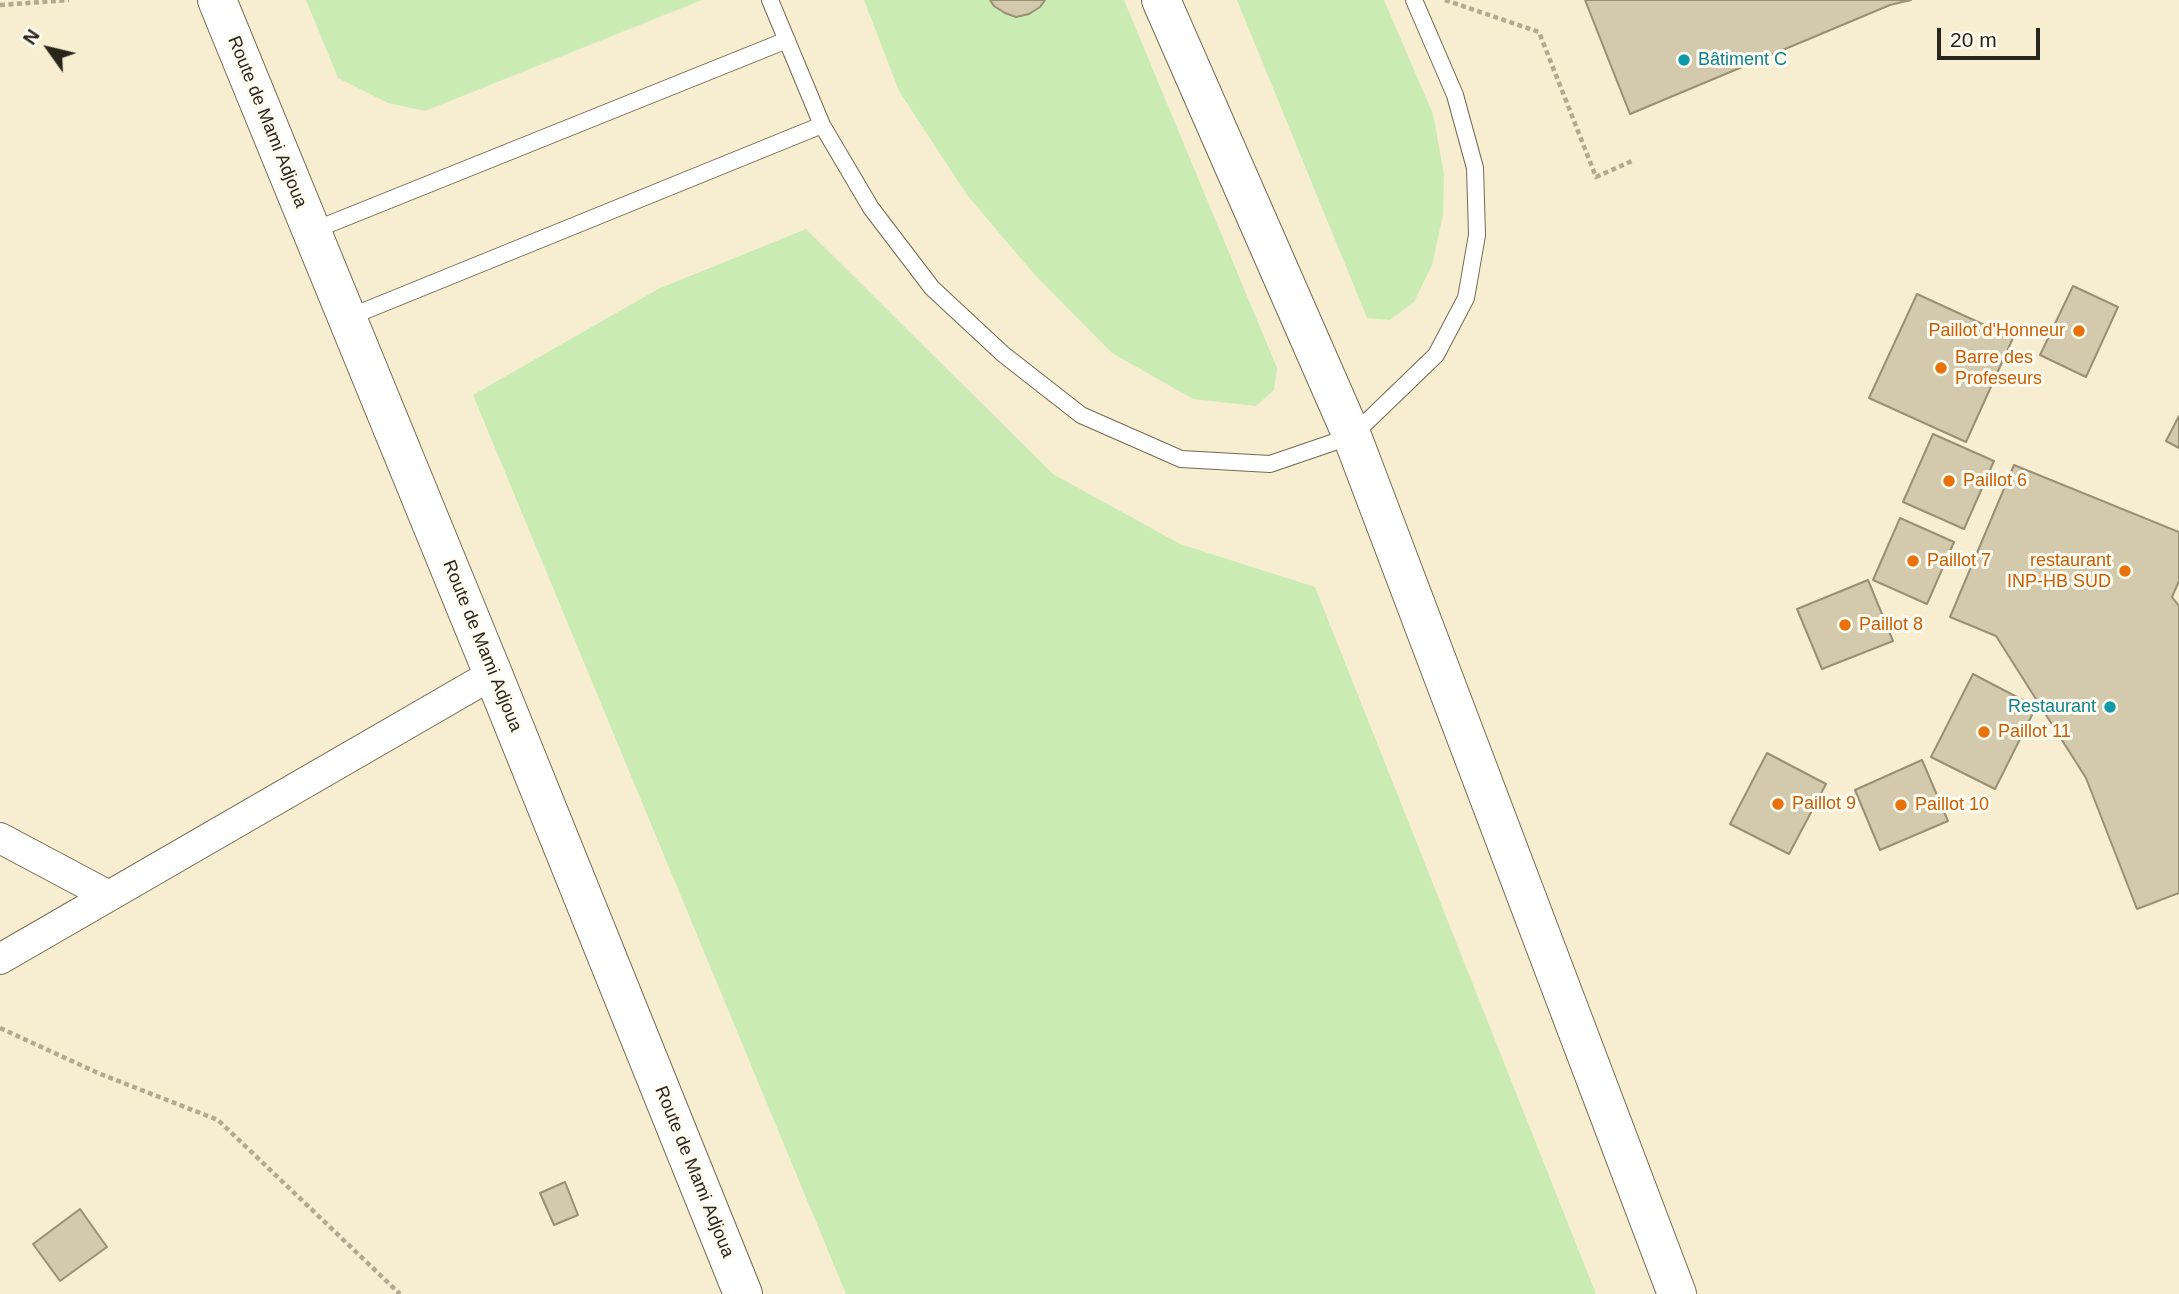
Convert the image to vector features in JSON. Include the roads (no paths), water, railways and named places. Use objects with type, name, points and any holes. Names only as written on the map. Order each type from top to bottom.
[{"type":"street","name":"Route de Mami Adjoua","points":[[217,0],[743,1294]]},
{"type":"street","points":[[1161,0],[1352,436],[1677,1294]]},
{"type":"street","points":[[0,958],[493,674]]},
{"type":"street","points":[[0,838],[109,896]]},
{"type":"lane","points":[[770,0],[822,125],[871,208],[932,288],[1003,354],[1081,415],[1181,459],[1270,464],[1352,436],[1436,355],[1466,298],[1477,235],[1475,167],[1455,95],[1414,0]]},
{"type":"lane","points":[[312,231],[787,40]]},
{"type":"lane","points":[[347,318],[822,125]]},
{"type":"place","name":"Bâtiment C","points":[[1684,60]]},
{"type":"place","name":"Paillot d'Honneur","points":[[2079,331]]},
{"type":"place","name":"Barre des Profeseurs","points":[[1941,368]]},
{"type":"place","name":"Paillot 6","points":[[1949,481]]},
{"type":"place","name":"Paillot 7","points":[[1913,561]]},
{"type":"place","name":"restaurant INP-HB SUD","points":[[2125,571]]},
{"type":"place","name":"Paillot 8","points":[[1845,625]]},
{"type":"place","name":"Restaurant","points":[[2110,707]]},
{"type":"place","name":"Paillot 11","points":[[1984,732]]},
{"type":"place","name":"Paillot 9","points":[[1778,804]]},
{"type":"place","name":"Paillot 10","points":[[1901,805]]}]
